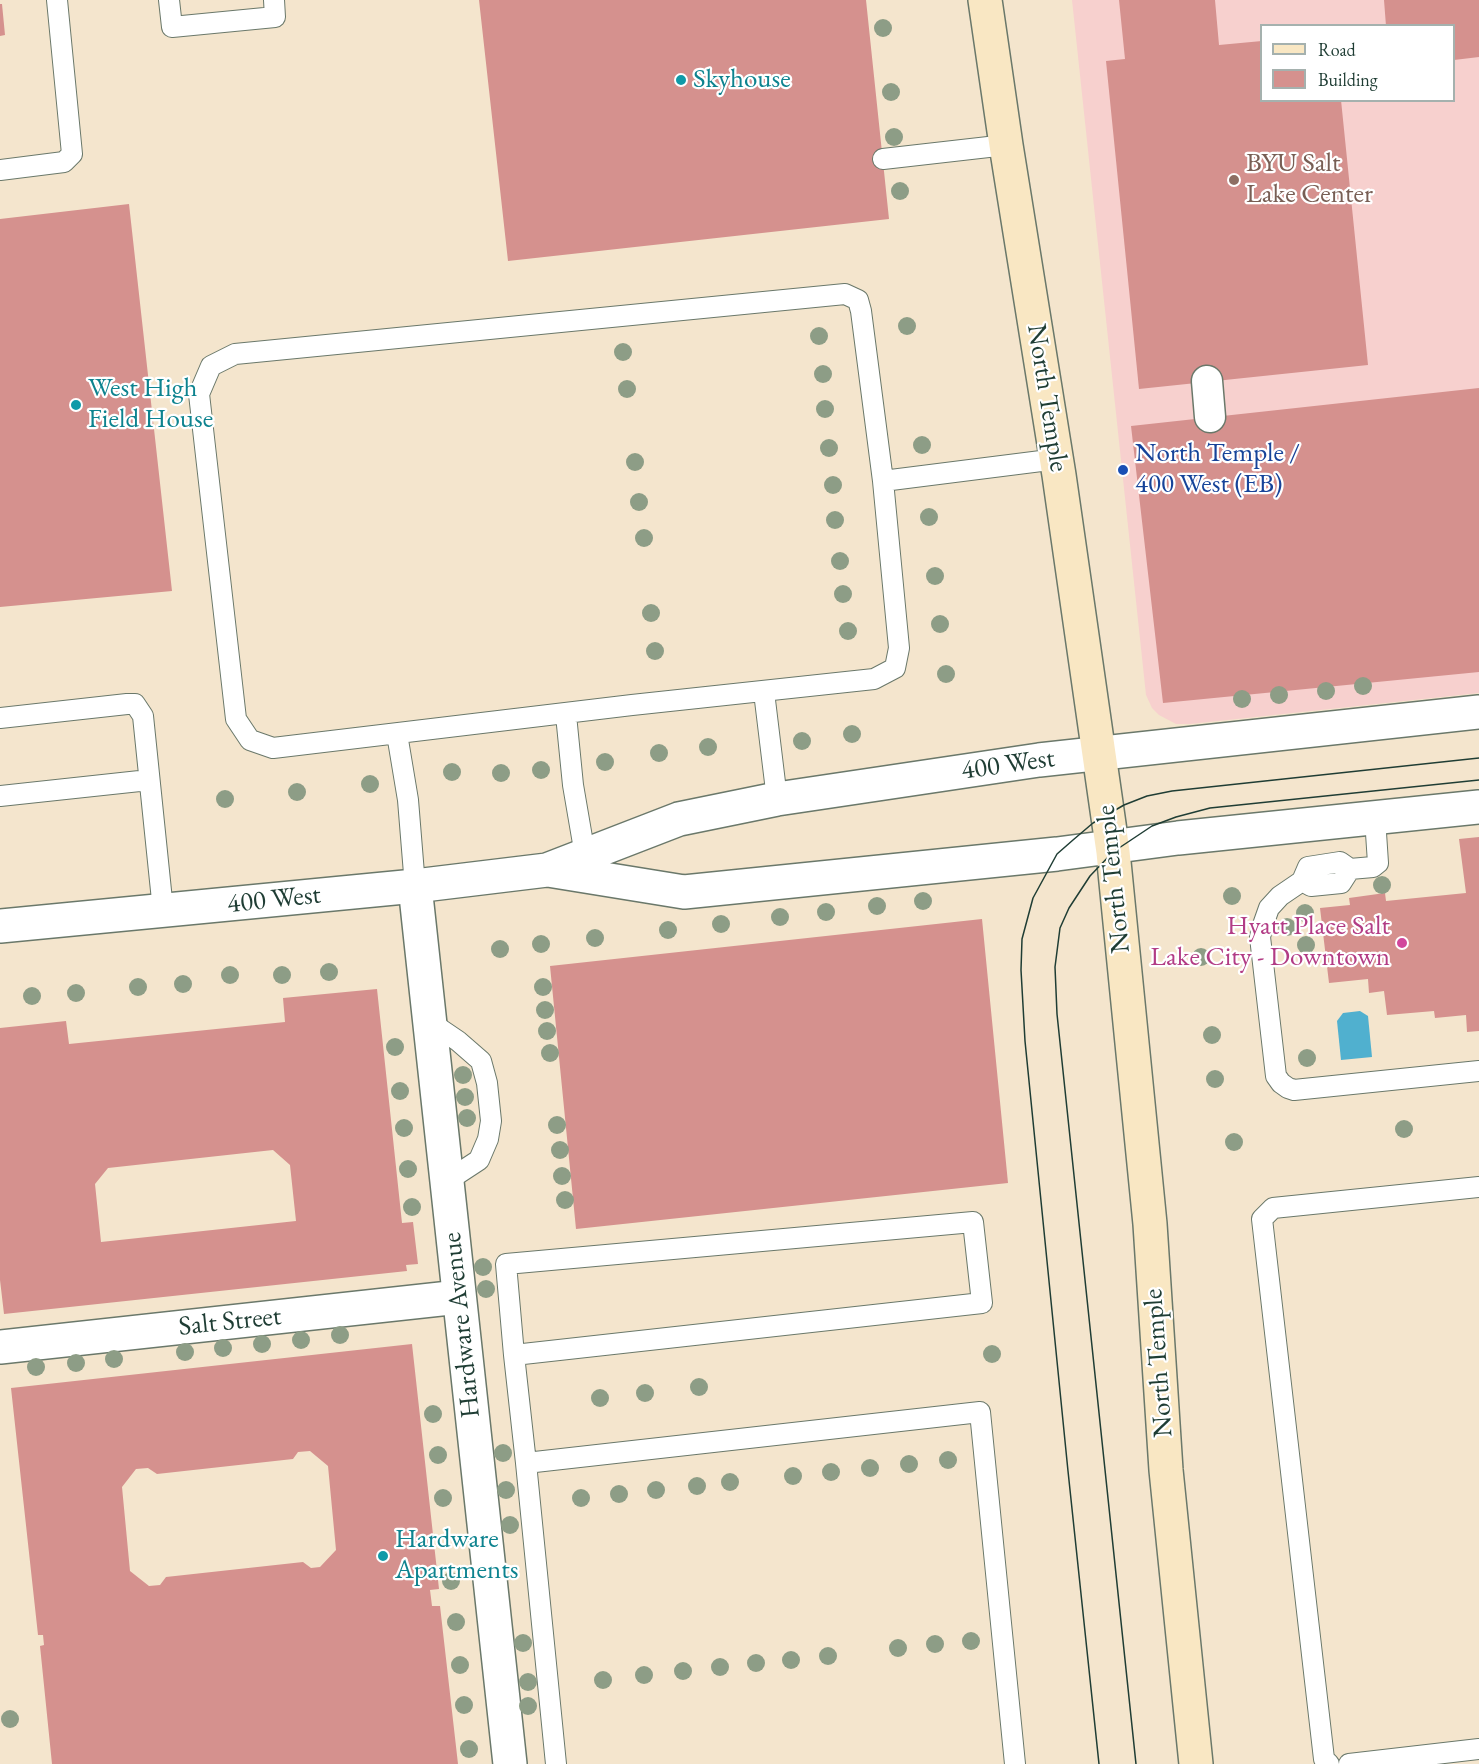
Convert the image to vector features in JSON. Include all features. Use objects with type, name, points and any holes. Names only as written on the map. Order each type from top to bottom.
[{"type":"main road","name":"North Temple","points":[[985,0],[1057,459],[1112,847],[1150,1224],[1166,1470],[1196,1764]]},
{"type":"street","points":[[1207,381],[1210,417]]},
{"type":"street","name":"400 West","points":[[0,926],[415,886],[547,870],[679,819],[777,799],[1099,753],[1479,712]]},
{"type":"street","name":"400 West","points":[[547,870],[684,892],[1057,854],[1178,838],[1479,807]]},
{"type":"street","name":"Hardware Avenue","points":[[415,886],[510,1764]]},
{"type":"street","name":"Salt Street","points":[[0,1347],[459,1297]]},
{"type":"lane","points":[[0,170],[64,162],[72,154],[57,0]]},
{"type":"lane","points":[[169,0],[172,27],[275,17],[274,0]]},
{"type":"lane","points":[[883,159],[1006,145]]},
{"type":"lane","points":[[845,294],[858,300],[883,481],[899,648],[895,668],[874,679],[764,692],[632,705],[566,715],[273,748],[250,740],[236,719],[199,394],[211,366],[235,354],[845,294]]},
{"type":"lane","points":[[883,481],[1057,459]]},
{"type":"lane","points":[[764,692],[777,799]]},
{"type":"lane","points":[[0,718],[135,704],[143,716],[163,910]]},
{"type":"lane","points":[[566,715],[573,784],[585,855]]},
{"type":"lane","points":[[396,734],[408,800],[415,886]]},
{"type":"lane","points":[[0,796],[149,780]]},
{"type":"lane","points":[[1375,818],[1378,862],[1373,867],[1350,869],[1341,883],[1311,886],[1302,881],[1280,896],[1269,908],[1260,937],[1276,1076],[1281,1083],[1294,1090],[1479,1071]]},
{"type":"lane","points":[[430,1022],[458,1041],[481,1061],[487,1083],[491,1121],[489,1139],[479,1160],[447,1181]]},
{"type":"lane","points":[[1329,1764],[1324,1759],[1262,1219],[1273,1208],[1479,1187]]},
{"type":"lane","points":[[514,1355],[982,1303],[974,1222],[506,1264],[514,1355],[556,1764]]},
{"type":"lane","points":[[526,1463],[980,1412],[1015,1764]]},
{"type":"lane","points":[[1349,1764],[1479,1749]]},
{"type":"shaded area","points":[[1072,0],[1479,0],[1479,693],[1190,724],[1176,724],[1159,715],[1152,708],[1146,695]]},
{"type":"water","points":[[1360,1011],[1368,1016],[1372,1057],[1341,1060],[1337,1021],[1343,1013]]},
{"type":"building","name":"Skyhouse","points":[[479,0],[866,0],[889,219],[508,261]]},
{"type":"building","name":"BYU Salt Lake Center","points":[[1119,0],[1215,0],[1219,45],[1260,41],[1260,102],[1341,102],[1368,365],[1139,389],[1106,61],[1125,59]]},
{"type":"building","points":[[1384,0],[1479,0],[1479,57],[1455,60],[1455,24],[1386,24]]},
{"type":"building","points":[[0,4],[2,4],[5,35],[0,36]]},
{"type":"building","name":"West High Field House","points":[[129,204],[172,591],[0,607],[0,219]]},
{"type":"building","points":[[1479,388],[1479,672],[1163,703],[1131,426]]},
{"type":"building","name":"Hyatt Place Salt Lake City - Downtown","points":[[1479,837],[1479,1031],[1467,1032],[1466,1015],[1435,1018],[1434,1011],[1387,1015],[1384,991],[1369,993],[1368,979],[1329,983],[1320,908],[1350,905],[1349,898],[1385,893],[1386,901],[1466,893],[1459,839]]},
{"type":"building","points":[[982,919],[1008,1183],[576,1229],[550,966]]},
{"type":"building","points":[[377,989],[402,1223],[413,1222],[418,1264],[406,1265],[407,1271],[4,1314],[0,1280],[0,1028],[66,1021],[69,1044],[285,1022],[283,998]],"holes":[[[273,1150],[290,1165],[296,1221],[101,1242],[95,1184],[108,1168]]]},
{"type":"building","name":"Hardware Apartments","points":[[412,1344],[439,1589],[430,1590],[432,1606],[440,1606],[458,1764],[52,1764],[40,1646],[44,1645],[43,1635],[38,1635],[11,1388]],"holes":[[[310,1451],[328,1466],[336,1550],[320,1567],[311,1568],[303,1562],[166,1577],[160,1585],[149,1586],[130,1571],[122,1487],[136,1469],[148,1468],[157,1474],[293,1459],[298,1452]]]},
{"type":"tram line","points":[[1099,1764],[1025,1041],[1021,970],[1022,939],[1033,898],[1057,854],[1093,823],[1124,805],[1147,796],[1172,791],[1479,758]]},
{"type":"tram line","points":[[1136,1764],[1057,1014],[1055,967],[1060,928],[1069,908],[1090,876],[1113,852],[1152,826],[1176,817],[1210,808],[1479,780]]},
{"type":"place","name":"Skyhouse","points":[[681,80]]},
{"type":"place","name":"BYU Salt Lake Center","points":[[1234,180]]},
{"type":"place","name":"West High Field House","points":[[76,405]]},
{"type":"place","name":"North Temple / 400 West (EB)","points":[[1123,470]]},
{"type":"place","name":"Hyatt Place Salt Lake City - Downtown","points":[[1402,943]]},
{"type":"place","name":"Hardware Apartments","points":[[383,1556]]}]
